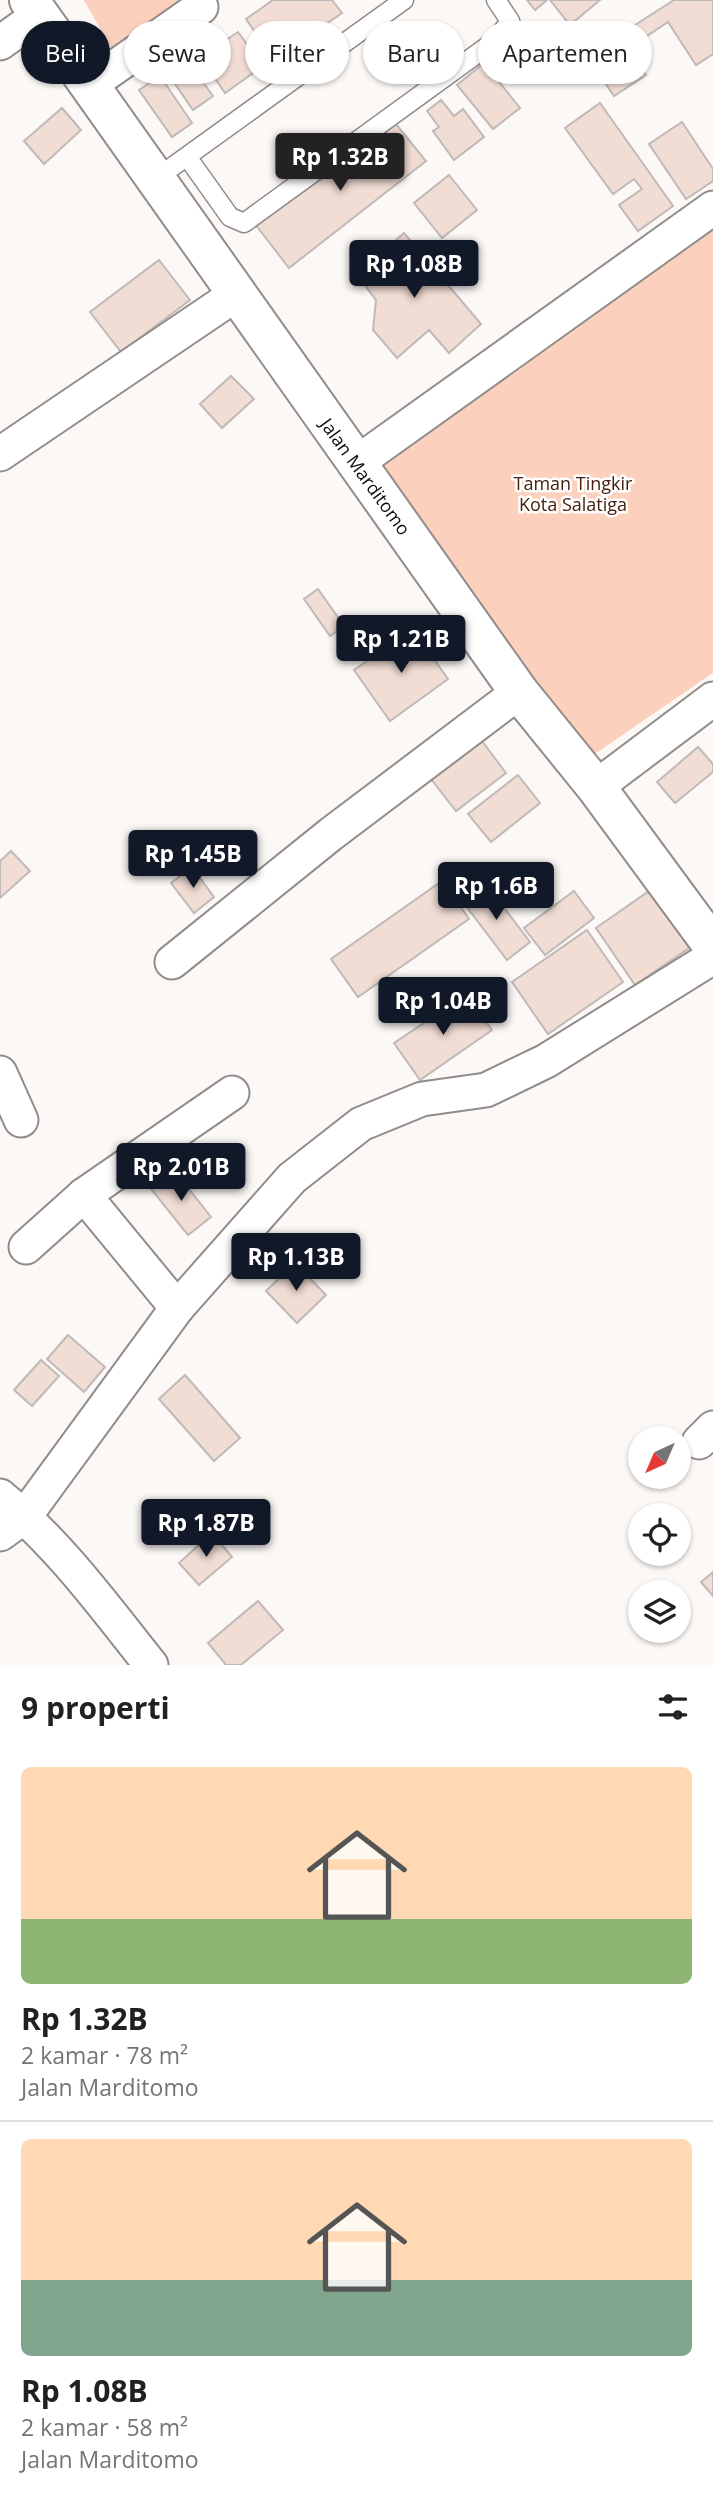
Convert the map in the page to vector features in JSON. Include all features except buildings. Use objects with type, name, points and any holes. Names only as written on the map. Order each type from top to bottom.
[{"type":"street","points":[[0,43],[34,7]]},
{"type":"street","name":"Jalan Marditomo","points":[[34,7],[235,295],[519,692],[596,787],[713,946]]},
{"type":"street","points":[[88,86],[201,8]]},
{"type":"street","points":[[355,464],[713,208]]},
{"type":"street","points":[[0,454],[235,295]]},
{"type":"street","points":[[172,962],[331,834],[519,692]]},
{"type":"street","points":[[596,787],[713,699]]},
{"type":"street","points":[[151,1665],[76,1572],[8,1515],[177,1308],[292,1178],[361,1124],[422,1100],[486,1090],[546,1061],[713,957]]},
{"type":"street","points":[[0,1073],[21,1120]]},
{"type":"street","points":[[26,1247],[84,1195],[232,1093]]},
{"type":"street","points":[[84,1195],[177,1308]]},
{"type":"lane","points":[[154,180],[404,0]]},
{"type":"lane","points":[[188,158],[230,216],[244,223],[496,40],[510,21],[496,0]]},
{"type":"green space","points":[[84,0],[188,0],[159,21],[124,21],[124,46],[114,53],[110,46],[110,21],[96,21]]},
{"type":"green space","name":"Taman Tingkir Kota Salatiga","points":[[713,226],[713,673],[586,760],[377,459]]}]
